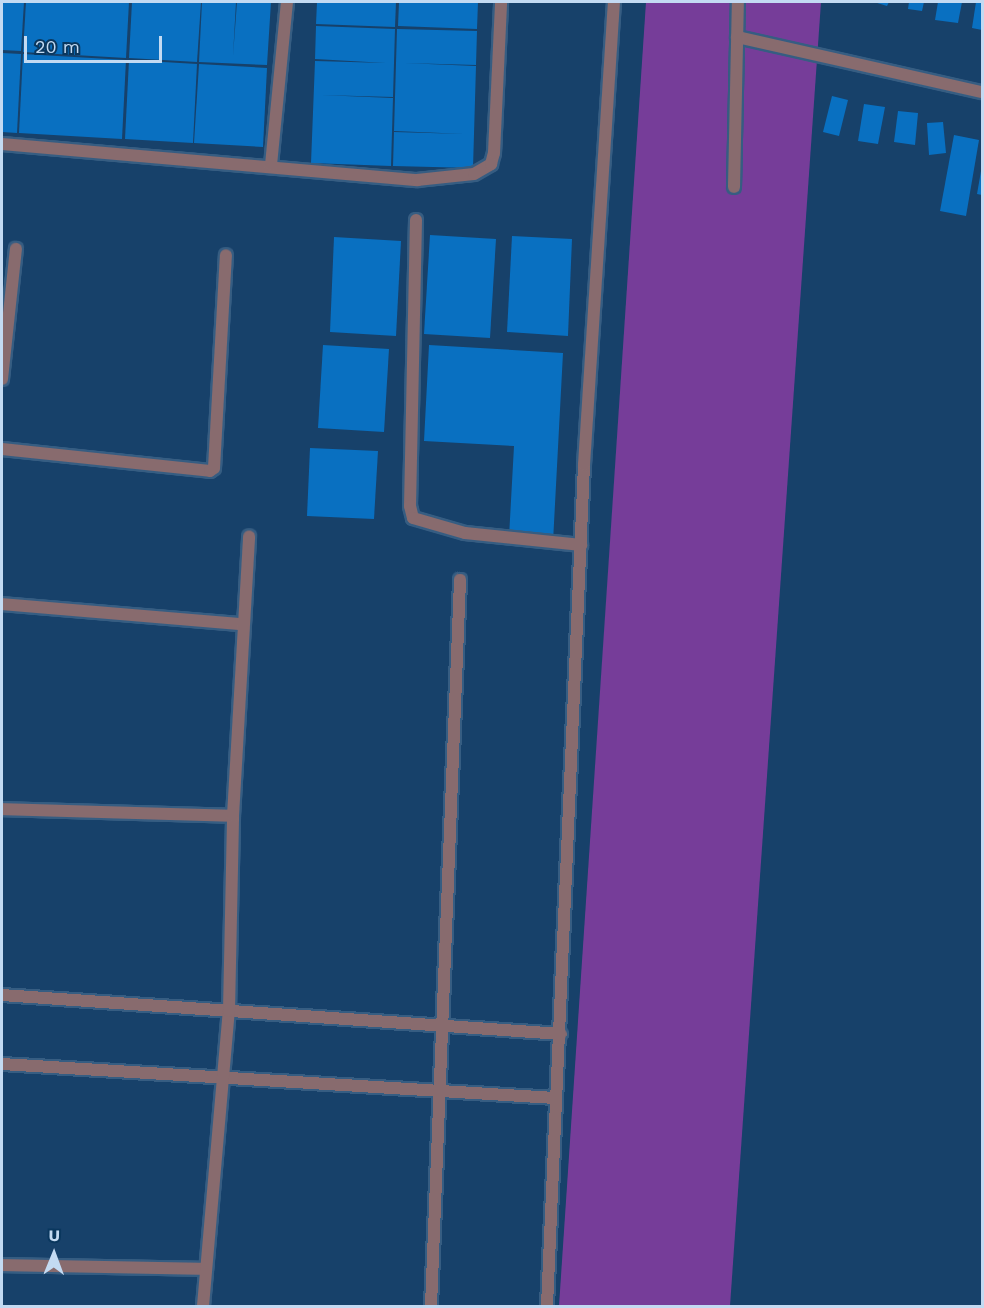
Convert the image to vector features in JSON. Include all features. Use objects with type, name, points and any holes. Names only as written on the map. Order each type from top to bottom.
[{"type":"street","points":[[271,165],[287,2]]},
{"type":"street","points":[[2,144],[271,165],[417,180],[483,171],[491,164],[494,153],[501,2]]},
{"type":"street","points":[[547,1306],[554,1098],[561,1034],[581,545],[614,2]]},
{"type":"street","points":[[734,187],[738,2]]},
{"type":"street","points":[[737,37],[982,92]]},
{"type":"street","points":[[416,220],[410,506],[413,518],[465,533],[581,545]]},
{"type":"street","points":[[2,379],[16,249]]},
{"type":"street","points":[[2,449],[210,471],[214,468],[226,255]]},
{"type":"street","points":[[203,1306],[221,1078],[229,1011],[233,816],[242,624],[249,536]]},
{"type":"street","points":[[430,1306],[460,580]]},
{"type":"street","points":[[2,604],[242,624]]},
{"type":"street","points":[[2,810],[233,816]]},
{"type":"street","points":[[2,995],[561,1034]]},
{"type":"street","points":[[2,1064],[554,1098]]},
{"type":"street","points":[[2,1265],[206,1269]]},
{"type":"shaded area","points":[[646,2],[821,2],[730,1306],[559,1306]]},
{"type":"building","points":[[2,2],[24,2],[21,51],[2,50]]},
{"type":"building","points":[[26,2],[129,2],[126,58],[23,52]]},
{"type":"building","points":[[132,2],[201,2],[197,62],[129,58]]},
{"type":"building","points":[[202,2],[236,2],[233,56],[237,2],[271,2],[267,65],[199,62]]},
{"type":"building","points":[[317,2],[396,2],[395,27],[316,24]]},
{"type":"building","points":[[399,2],[478,2],[477,29],[398,26]]},
{"type":"building","points":[[874,2],[889,2],[887,6]]},
{"type":"building","points":[[909,2],[924,2],[922,11],[908,9]]},
{"type":"building","points":[[938,2],[962,2],[958,23],[935,20]]},
{"type":"building","points":[[976,2],[982,2],[982,30],[972,28]]},
{"type":"building","points":[[316,26],[395,29],[393,97],[321,95],[393,98],[391,166],[311,163],[315,61],[386,63],[315,59]]},
{"type":"building","points":[[397,29],[477,31],[476,65],[404,63],[476,66],[473,168],[393,166],[394,132],[465,134],[394,131]]},
{"type":"building","points":[[2,53],[21,54],[17,133],[2,132]]},
{"type":"building","points":[[23,54],[126,60],[122,139],[19,133]]},
{"type":"building","points":[[129,60],[197,64],[193,143],[125,139]]},
{"type":"building","points":[[199,64],[267,68],[263,147],[194,143]]},
{"type":"building","points":[[832,96],[848,100],[839,136],[823,132]]},
{"type":"building","points":[[864,104],[885,107],[878,144],[858,141]]},
{"type":"building","points":[[898,111],[918,113],[915,145],[894,142]]},
{"type":"building","points":[[943,122],[946,153],[929,155],[927,123]]},
{"type":"building","points":[[954,135],[979,140],[966,216],[940,211]]},
{"type":"building","points":[[982,171],[982,195],[977,194]]},
{"type":"building","points":[[430,235],[496,239],[490,338],[424,334]]},
{"type":"building","points":[[512,236],[572,239],[568,336],[507,332]]},
{"type":"building","points":[[334,237],[401,241],[396,336],[330,332]]},
{"type":"building","points":[[323,345],[389,349],[384,432],[318,428]]},
{"type":"building","points":[[429,345],[563,353],[553,542],[509,537],[514,446],[424,441]]},
{"type":"building","points":[[310,448],[378,451],[374,519],[307,516]]}]
